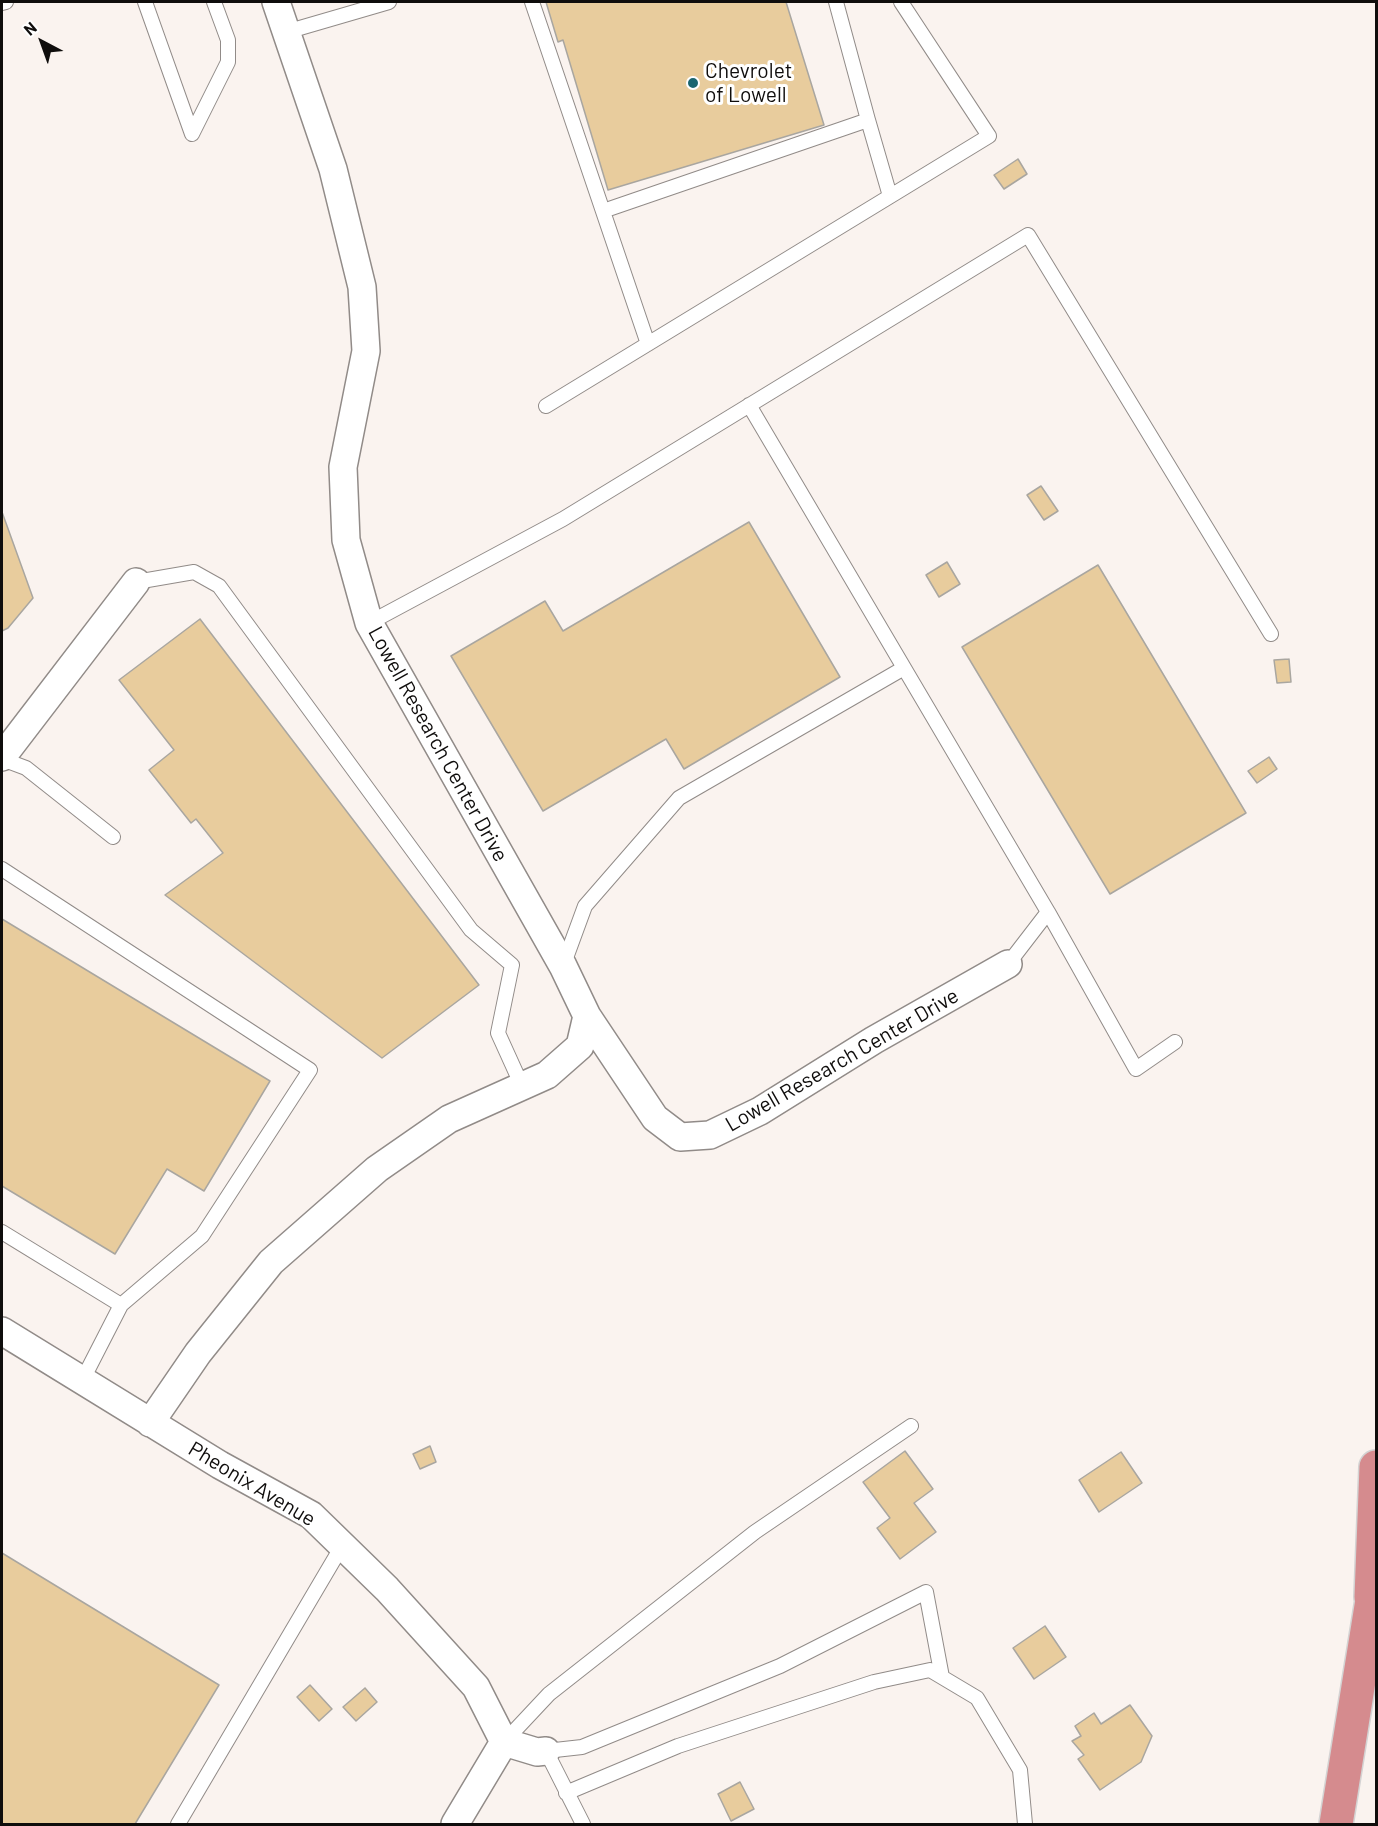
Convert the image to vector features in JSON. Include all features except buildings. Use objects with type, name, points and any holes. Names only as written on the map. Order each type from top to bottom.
[{"type":"highway","points":[[1370,1616],[1377,1467]]},
{"type":"highway","points":[[1336,1824],[1377,1575]]},
{"type":"street","name":"Lowell Research Center Drive","points":[[276,2],[333,169],[362,287],[366,351],[343,467],[346,540],[369,623],[563,966],[587,1017],[656,1118],[680,1137],[710,1135],[760,1111],[874,1040],[1008,964]]},
{"type":"street","points":[[2,758],[136,582]]},
{"type":"street","points":[[150,1423],[198,1353],[271,1262],[377,1170],[449,1119],[547,1075],[580,1046],[587,1017]]},
{"type":"street","name":"Pheonix Avenue","points":[[2,1331],[219,1466],[311,1515],[387,1589],[476,1687],[504,1742]]},
{"type":"street","points":[[455,1824],[504,1742],[537,1752],[546,1751]]},
{"type":"lane","points":[[145,2],[192,134],[228,62],[228,40],[214,2]]},
{"type":"lane","points":[[286,32],[389,2]]},
{"type":"lane","points":[[532,2],[648,344]]},
{"type":"lane","points":[[836,2],[890,196]]},
{"type":"lane","points":[[546,406],[989,136],[901,2]]},
{"type":"lane","points":[[603,211],[868,120]]},
{"type":"lane","points":[[369,623],[562,519],[1028,235],[1271,634]]},
{"type":"lane","points":[[749,405],[1048,912],[1136,1069],[1175,1042]]},
{"type":"lane","points":[[136,582],[194,572],[219,586],[471,930],[513,965],[498,1033],[522,1086]]},
{"type":"lane","points":[[563,966],[585,906],[679,798],[904,668]]},
{"type":"lane","points":[[2,758],[26,768],[113,837]]},
{"type":"lane","points":[[2,869],[309,1070],[202,1236],[121,1305],[82,1381]]},
{"type":"lane","points":[[1008,964],[1048,912]]},
{"type":"lane","points":[[2,1233],[121,1305]]},
{"type":"lane","points":[[504,1742],[549,1694],[754,1532],[911,1426]]},
{"type":"lane","points":[[178,1824],[342,1545]]},
{"type":"lane","points":[[584,1824],[546,1751],[582,1747],[780,1666],[926,1592],[942,1677]]},
{"type":"lane","points":[[566,1793],[678,1746],[874,1682],[930,1670],[977,1698],[1020,1770],[1025,1824]]},
{"type":"place","name":"Chevrolet of Lowell","points":[[693,83]]}]
